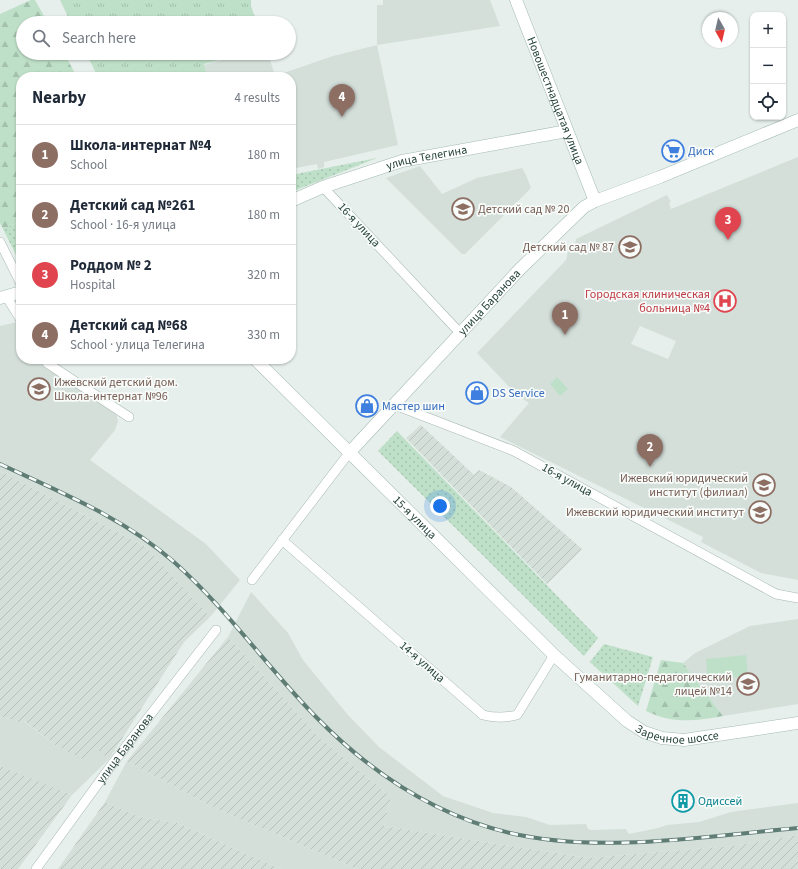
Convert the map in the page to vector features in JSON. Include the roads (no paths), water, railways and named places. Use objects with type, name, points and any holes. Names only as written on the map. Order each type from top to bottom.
[{"type":"street","name":"Новошестнадцатая улица","points":[[516,0],[566,131],[595,201]]},
{"type":"street","name":"улица Баранова","points":[[252,580],[349,452],[395,405],[520,269],[573,216],[595,201],[660,177],[798,120]]},
{"type":"street","name":"улица Телегина","points":[[296,199],[323,187],[402,160],[566,131]]},
{"type":"street","name":"16-я улица","points":[[323,187],[461,334]]},
{"type":"street","points":[[0,242],[16,274]]},
{"type":"street","points":[[16,293],[3,297],[16,314]]},
{"type":"street","points":[[50,364],[129,416]]},
{"type":"street","name":"15-я улица","points":[[260,364],[576,675]]},
{"type":"street","name":"16-я улица","points":[[395,405],[514,451],[776,594],[798,598]]},
{"type":"street","name":"14-я улица","points":[[282,540],[483,715],[493,718],[507,718],[517,715],[554,655]]},
{"type":"street","name":"улица Баранова","points":[[36,869],[113,763],[216,630]]},
{"type":"street","name":"Заречное шоссе","points":[[576,675],[627,721],[644,732],[662,738],[684,740],[798,723]]},
{"type":"railway","points":[[0,464],[91,507],[113,519],[155,546],[174,562],[212,599],[298,698],[358,756],[405,789],[429,803],[455,815],[510,833],[544,839],[580,842],[616,843],[690,839],[798,828]]},
{"type":"place","name":"Детский сад №68","points":[[342,117]]},
{"type":"place","name":"Диск","points":[[673,151]]},
{"type":"place","name":"Детский сад № 20","points":[[463,209]]},
{"type":"place","name":"Роддом № 2","points":[[728,240]]},
{"type":"place","name":"Детский сад № 87","points":[[630,247]]},
{"type":"place","name":"Городская клиническая больница №4","points":[[725,301]]},
{"type":"place","name":"Школа-интернат №4","points":[[565,335]]},
{"type":"place","name":"Ижевский детский дом. Школа-интернат №96","points":[[39,389]]},
{"type":"place","name":"DS Service","points":[[477,393]]},
{"type":"place","name":"Мастер шин","points":[[367,406]]},
{"type":"place","name":"Детский сад №261","points":[[650,467]]},
{"type":"place","name":"Ижевский юридический институт (филиал)","points":[[764,485]]},
{"type":"place","name":"Ижевский юридический институт","points":[[760,512]]},
{"type":"place","name":"Гуманитарно-педагогический лицей №14","points":[[748,684]]},
{"type":"place","name":"Одиссей","points":[[683,801]]}]
